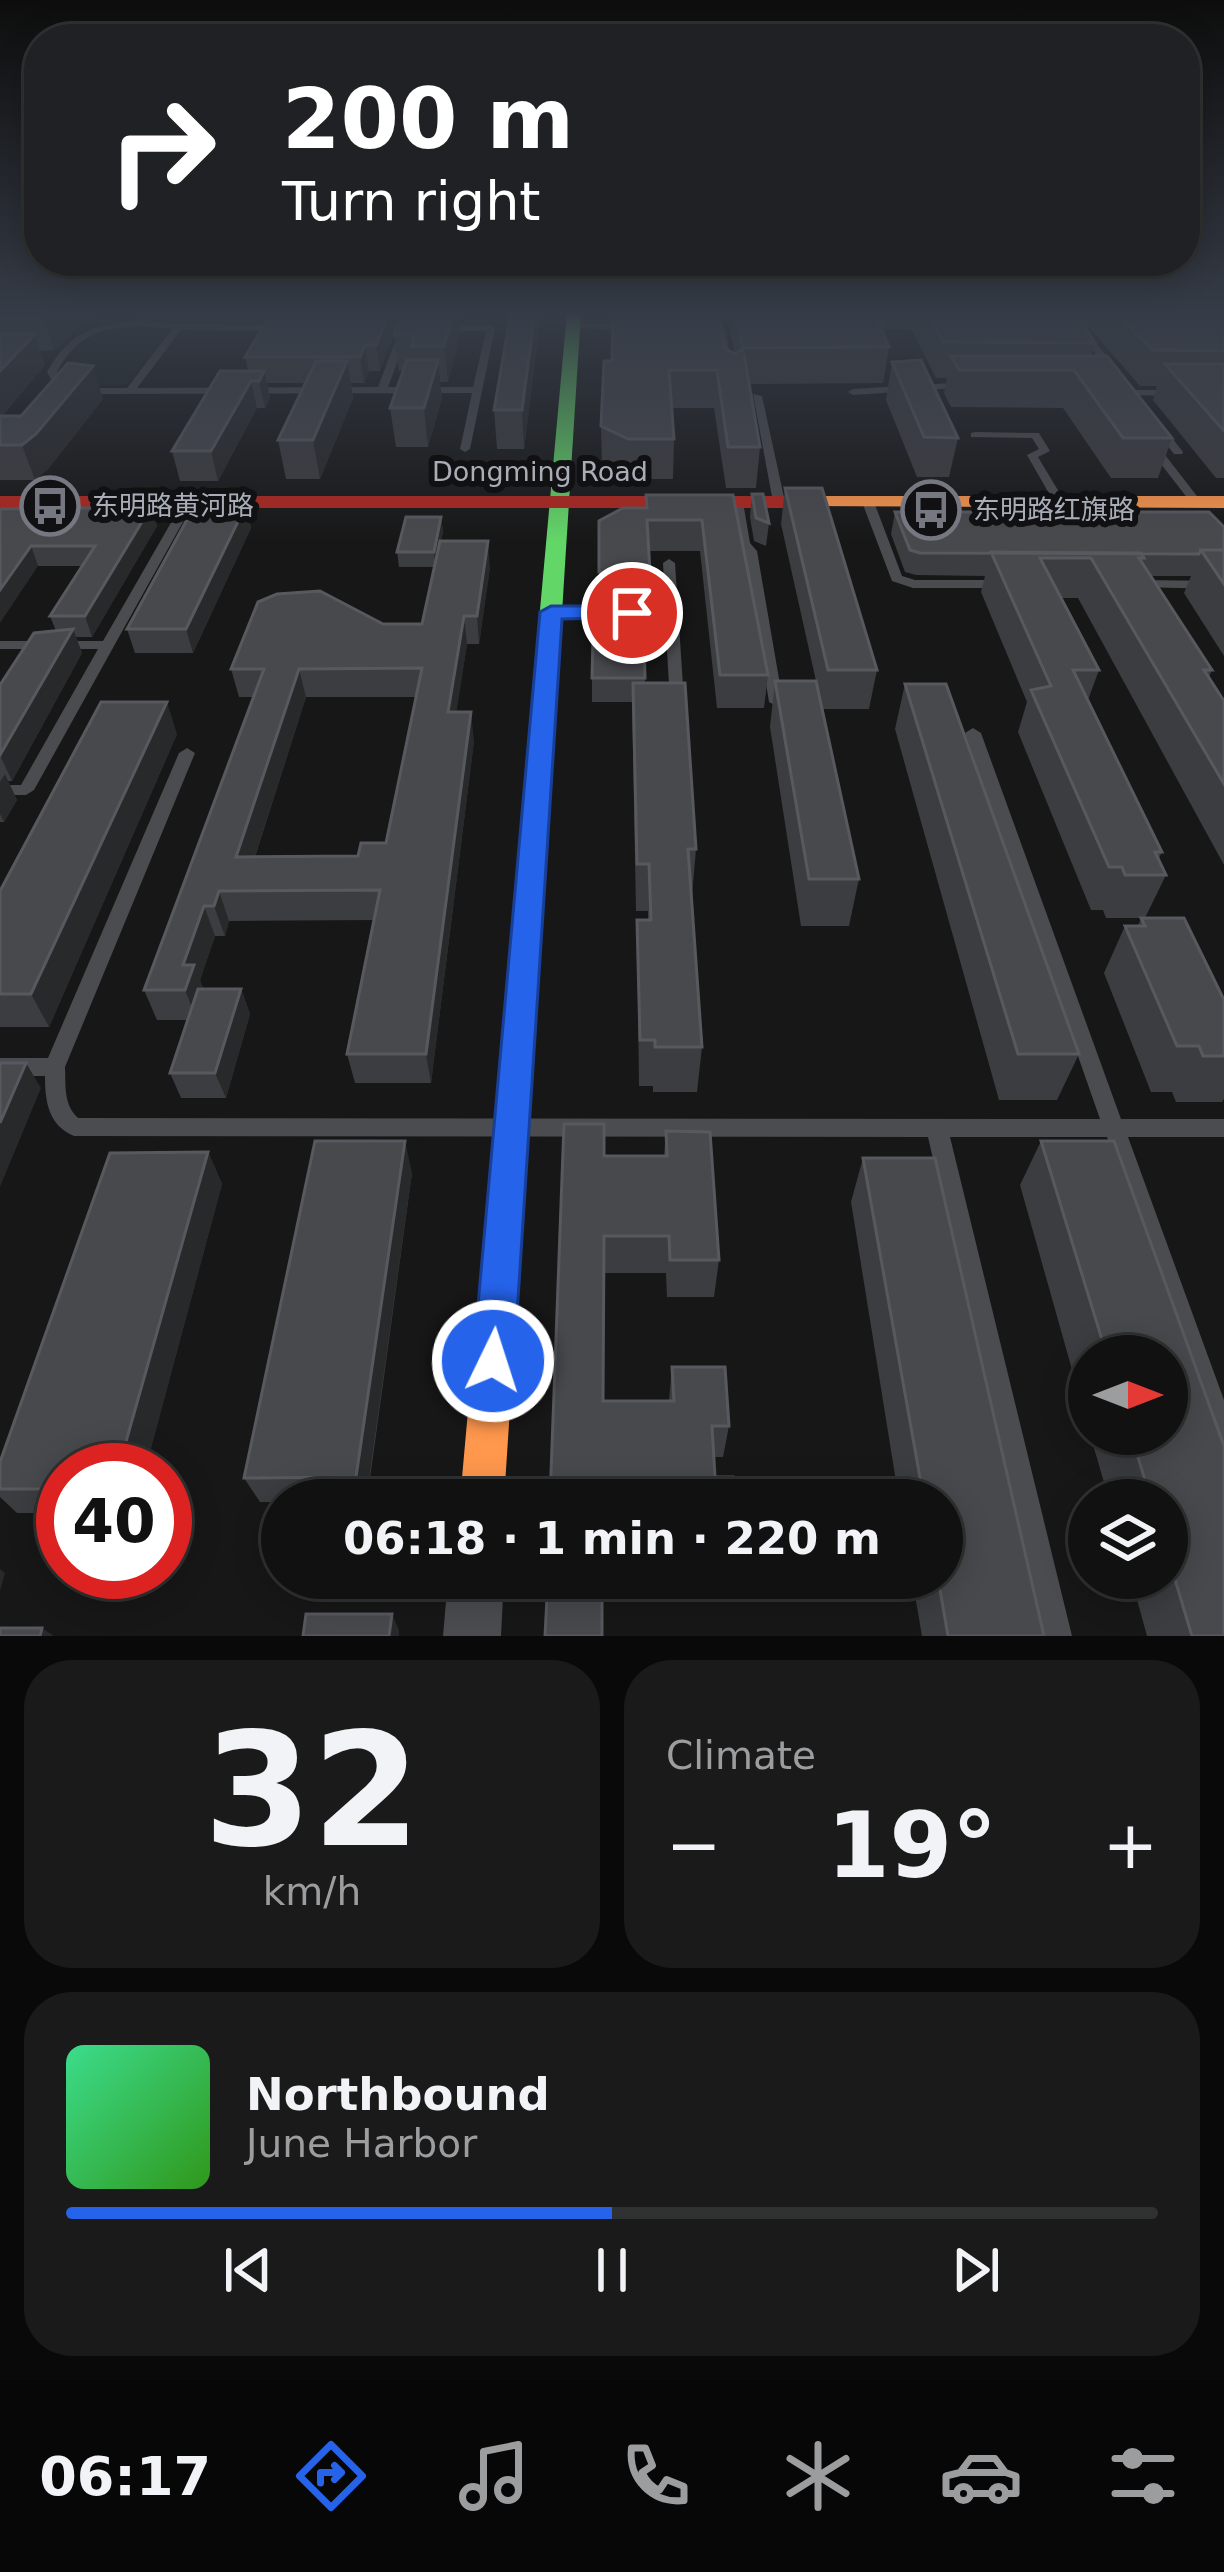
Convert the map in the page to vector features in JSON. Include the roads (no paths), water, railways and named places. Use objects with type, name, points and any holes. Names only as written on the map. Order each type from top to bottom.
[{"type":"street","points":[[484,1479],[568,388]]},
{"type":"street","name":"Dongming Road","points":[[5,508],[188,502],[1202,506]]},
{"type":"street","points":[[472,1636],[475,1599]]},
{"type":"lane","points":[[46,393],[55,388]]},
{"type":"lane","points":[[115,388],[478,390],[465,449]]},
{"type":"lane","points":[[853,392],[917,388]]},
{"type":"lane","points":[[1128,388],[1143,408]]},
{"type":"lane","points":[[1132,393],[1201,393]]},
{"type":"lane","points":[[757,396],[779,502]]},
{"type":"lane","points":[[1155,423],[1178,452]]},
{"type":"lane","points":[[975,435],[1035,435],[1045,452],[1032,455],[1059,502]]},
{"type":"lane","points":[[1145,436],[1202,506]]},
{"type":"lane","points":[[0,790],[26,790],[188,502]]},
{"type":"lane","points":[[737,502],[744,544],[751,551],[776,702]]},
{"type":"lane","points":[[868,502],[897,578],[913,584],[1032,584]]},
{"type":"lane","points":[[669,563],[677,701]]},
{"type":"lane","points":[[1128,584],[1224,585]]},
{"type":"lane","points":[[551,612],[672,613]]},
{"type":"lane","points":[[0,645],[107,645]]},
{"type":"lane","points":[[973,733],[1224,1436]]},
{"type":"lane","points":[[187,754],[55,1067],[57,1104],[64,1122],[74,1127],[1224,1128]]},
{"type":"lane","points":[[0,1067],[55,1067]]},
{"type":"lane","points":[[937,1129],[1057,1636]]},
{"type":"place","name":"东明路黄河路","points":[[50,506]]},
{"type":"place","name":"东明路红旗路","points":[[931,510]]}]
